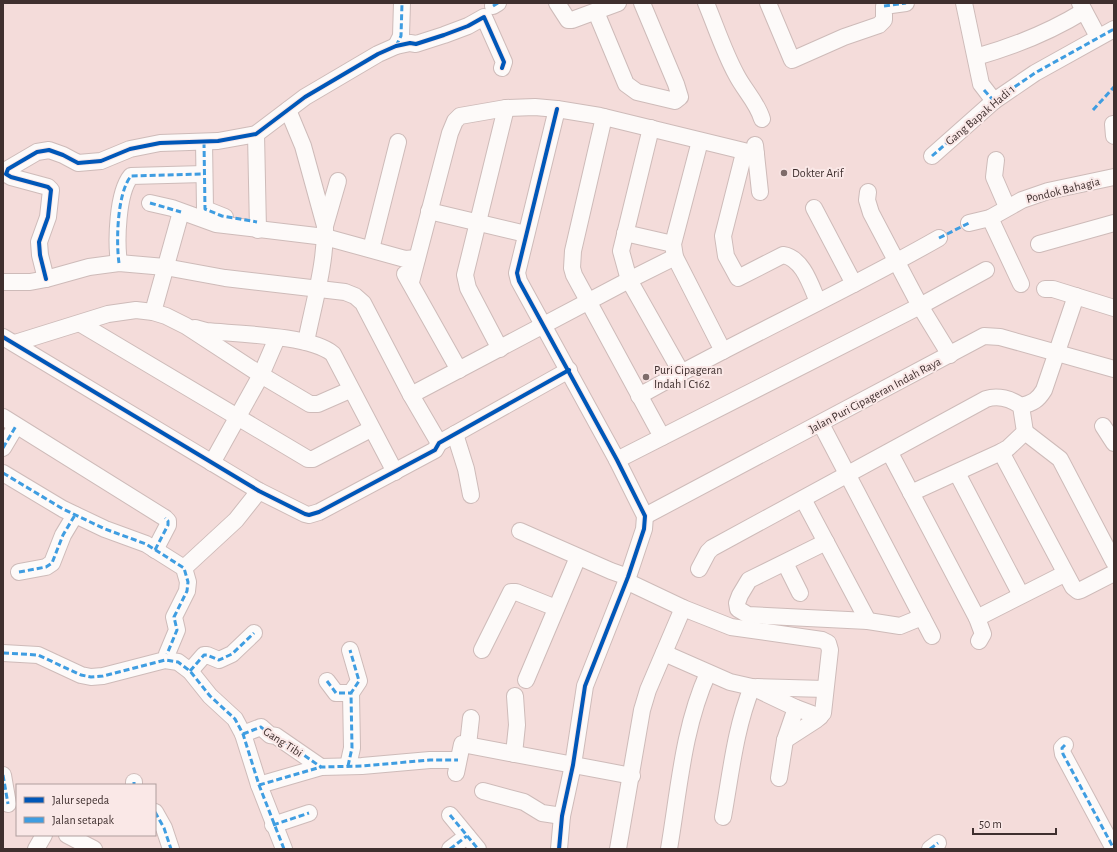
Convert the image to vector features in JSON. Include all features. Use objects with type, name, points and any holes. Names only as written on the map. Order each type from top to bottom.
[{"type":"street","points":[[396,46],[401,36],[402,3]]},
{"type":"street","points":[[557,3],[568,20],[581,18],[618,3]]},
{"type":"street","points":[[596,12],[626,84],[637,92],[675,101],[680,97],[676,84],[642,3]]},
{"type":"street","points":[[706,3],[732,66],[746,93],[759,108],[762,119]]},
{"type":"street","points":[[768,3],[792,60],[844,37],[879,25],[884,20],[884,6],[906,3]]},
{"type":"street","points":[[964,3],[976,57],[989,95]]},
{"type":"street","points":[[976,57],[1024,42],[1043,34],[1082,7],[1096,33]]},
{"type":"street","points":[[38,281],[40,255],[39,242],[48,217],[52,190],[48,187],[11,177],[6,174],[8,168],[37,152],[49,150],[78,163],[101,161],[130,149],[160,143],[204,142],[256,134],[288,110],[342,74],[396,46],[410,43],[416,44],[426,41],[468,26],[484,17],[504,62],[502,68]]},
{"type":"street","name":"Gang Bapak Hadi 1","points":[[932,156],[989,95],[1114,29]]},
{"type":"street","points":[[411,282],[429,211],[455,121],[460,116],[506,108],[535,107],[557,109],[604,117],[700,141],[752,151]]},
{"type":"street","points":[[500,349],[465,280],[506,108]]},
{"type":"street","points":[[557,109],[517,273],[519,281],[569,370],[645,516],[644,529],[627,579],[585,686],[573,764],[562,816],[559,849]]},
{"type":"street","points":[[288,110],[303,146],[325,231]]},
{"type":"street","points":[[604,117],[574,250],[572,268],[588,302],[662,437]]},
{"type":"street","points":[[651,128],[621,251],[629,280],[681,372]]},
{"type":"street","points":[[256,134],[258,226]]},
{"type":"street","points":[[700,141],[674,251],[723,350]]},
{"type":"street","points":[[204,142],[205,209],[222,216],[258,226]]},
{"type":"street","points":[[371,250],[398,142]]},
{"type":"street","points":[[752,151],[760,192]]},
{"type":"street","points":[[752,151],[723,236],[726,256],[738,278],[783,255],[788,255],[797,261],[818,302]]},
{"type":"street","points":[[996,160],[994,177],[1007,207]]},
{"type":"street","points":[[119,263],[118,231],[121,204],[131,176],[204,174]]},
{"type":"street","name":"Pondok Bahagia","points":[[969,223],[990,218],[1007,207],[1048,192],[1114,177]]},
{"type":"street","points":[[306,342],[317,289],[325,231],[338,181]]},
{"type":"street","points":[[868,192],[867,200],[871,213],[920,306],[950,355]]},
{"type":"street","points":[[150,203],[216,224],[325,231],[371,250],[405,260],[417,258]]},
{"type":"street","points":[[814,208],[854,284]]},
{"type":"street","points":[[429,211],[526,234]]},
{"type":"street","points":[[153,312],[181,212]]},
{"type":"street","points":[[990,218],[1022,284]]},
{"type":"street","points":[[1039,244],[1114,223]]},
{"type":"street","points":[[625,233],[674,251]]},
{"type":"street","points":[[639,396],[681,372],[897,262],[939,238]]},
{"type":"street","points":[[411,395],[629,280],[674,251]]},
{"type":"street","points":[[392,256],[411,282],[459,370]]},
{"type":"street","points":[[3,283],[38,281],[88,266],[119,263],[165,267],[225,278],[345,292],[355,296],[363,302],[411,395],[439,443]]},
{"type":"street","points":[[617,460],[920,306],[986,270]]},
{"type":"street","points":[[1045,289],[1076,296],[1114,308]]},
{"type":"street","points":[[699,569],[712,548],[991,398],[997,397],[1013,401],[1022,406],[1032,404],[1039,399],[1058,353],[1076,296]]},
{"type":"street","points":[[9,340],[55,332],[108,314],[136,310],[153,312],[166,316],[186,326],[261,375],[314,405],[350,390]]},
{"type":"street","points":[[80,324],[308,459],[313,459],[371,429]]},
{"type":"street","points":[[186,326],[206,331],[277,338],[306,342],[321,346],[332,354],[395,472]]},
{"type":"street","points":[[41,359],[55,332]]},
{"type":"street","name":"Jalan Puri Cipageran Indah Raya","points":[[645,516],[821,424],[984,336],[991,335],[1114,369]]},
{"type":"street","points":[[212,462],[261,375],[277,338]]},
{"type":"street","points":[[9,340],[259,491],[296,510],[310,515],[319,512],[435,450],[439,443],[569,370]]},
{"type":"street","points":[[1022,406],[1025,432],[1060,459],[1114,562]]},
{"type":"street","points":[[3,448],[9,421],[165,518],[168,521],[168,525],[154,550]]},
{"type":"street","points":[[821,424],[932,636]]},
{"type":"street","points":[[1104,426],[1114,444]]},
{"type":"street","points":[[912,493],[1001,452],[1008,448],[1025,432]]},
{"type":"street","points":[[455,434],[466,469],[471,495]]},
{"type":"street","points":[[1001,452],[1064,574],[1073,587],[1078,591],[1114,573]]},
{"type":"street","points":[[890,453],[977,618],[984,634],[979,641]]},
{"type":"street","points":[[3,473],[75,515],[146,544],[184,568],[188,582],[187,591],[174,617],[177,630],[167,654]]},
{"type":"street","points":[[957,473],[1021,595]]},
{"type":"street","points":[[184,568],[236,520],[259,491]]},
{"type":"street","points":[[803,499],[868,621]]},
{"type":"street","points":[[19,572],[46,567],[52,563],[64,534],[75,515]]},
{"type":"street","points":[[520,531],[627,579],[683,608],[731,627],[822,640],[828,643],[830,650],[823,713],[785,740]]},
{"type":"street","points":[[826,542],[750,580],[744,586],[737,603],[740,611],[748,615],[868,621],[900,626],[922,617]]},
{"type":"street","points":[[526,680],[578,557]]},
{"type":"street","points":[[785,563],[800,593]]},
{"type":"street","points":[[977,618],[1064,574]]},
{"type":"street","points":[[482,650],[511,592],[516,592],[556,608]]},
{"type":"street","points":[[618,849],[632,776],[642,710],[648,690],[683,608]]},
{"type":"street","points":[[190,671],[204,655],[207,654],[219,660],[226,658],[254,633]]},
{"type":"street","points":[[348,766],[352,748],[351,693],[359,681],[350,650]]},
{"type":"street","points":[[3,653],[38,655],[81,675],[91,677],[103,676],[165,660],[178,662],[190,671],[210,696],[235,720],[243,734],[273,825],[284,849]]},
{"type":"street","points":[[664,654],[730,682],[752,687],[825,689]]},
{"type":"street","points":[[669,849],[690,719],[698,695],[708,673]]},
{"type":"street","points":[[327,681],[336,693],[351,693]]},
{"type":"street","points":[[752,687],[796,708],[820,716]]},
{"type":"street","points":[[723,817],[742,710],[752,687]]},
{"type":"street","points":[[514,754],[517,725],[515,696]]},
{"type":"street","points":[[779,778],[785,740],[796,708]]},
{"type":"street","points":[[461,756],[471,718]]},
{"type":"street","name":"Gang Tibi","points":[[243,734],[262,727],[270,735],[273,735],[321,767]]},
{"type":"street","points":[[1065,745],[1062,748],[1062,754],[1114,849]]},
{"type":"street","points":[[259,785],[321,767],[461,756],[514,754],[632,776]]},
{"type":"street","points":[[3,776],[9,806]]},
{"type":"street","points":[[483,791],[524,802],[542,813],[562,816]]},
{"type":"street","points":[[273,825],[309,813]]},
{"type":"street","points":[[156,814],[164,828],[171,849]]},
{"type":"street","points":[[450,815],[478,849]]},
{"type":"street","points":[[36,849],[43,836]]},
{"type":"street","points":[[69,836],[94,849]]},
{"type":"street","points":[[450,849],[467,836]]},
{"type":"marked path","points":[[396,46],[401,36],[402,3]]},
{"type":"marked path","points":[[493,6],[498,3]]},
{"type":"marked path","points":[[884,6],[906,3]]},
{"type":"marked path","points":[[932,156],[994,101],[1035,73],[1114,29]]},
{"type":"marked path","points":[[1093,110],[1114,87]]},
{"type":"marked path","points":[[984,90],[994,101]]},
{"type":"marked path","points":[[204,142],[205,209],[222,216],[257,222]]},
{"type":"marked path","points":[[119,263],[118,231],[120,205],[126,184],[131,176],[204,174]]},
{"type":"marked path","points":[[150,203],[181,212]]},
{"type":"marked path","points":[[939,238],[969,223]]},
{"type":"marked path","points":[[3,448],[16,426]]},
{"type":"marked path","points":[[3,473],[63,509],[105,529],[146,544],[184,568],[188,582],[187,591],[174,617],[177,630],[167,654]]},
{"type":"marked path","points":[[19,572],[46,567],[52,563],[63,535],[75,515]]},
{"type":"marked path","points":[[155,550],[168,525],[168,521],[165,518]]},
{"type":"marked path","points":[[190,671],[204,655],[219,660],[232,654],[254,633]]},
{"type":"marked path","points":[[348,766],[352,748],[351,693],[359,681],[350,650]]},
{"type":"marked path","points":[[3,653],[38,655],[81,675],[91,677],[103,676],[165,660],[178,662],[190,671],[210,696],[235,719],[243,734],[259,785],[284,849]]},
{"type":"marked path","points":[[327,681],[336,693],[351,693]]},
{"type":"marked path","points":[[243,734],[261,727],[270,735],[276,736],[321,767]]},
{"type":"marked path","points":[[1065,745],[1062,748],[1063,754],[1114,849]]},
{"type":"marked path","points":[[259,785],[321,767],[362,766],[430,760],[458,760]]},
{"type":"marked path","points":[[3,775],[8,804]]},
{"type":"marked path","points":[[273,825],[309,813]]},
{"type":"marked path","points":[[156,814],[164,828],[171,849]]},
{"type":"marked path","points":[[450,815],[478,849]]},
{"type":"marked path","points":[[450,849],[467,836]]},
{"type":"marked path","points":[[930,849],[938,843]]},
{"type":"cycle path","points":[[46,279],[40,255],[39,242],[48,217],[51,190],[48,187],[11,177],[6,174],[8,169],[37,152],[49,150],[78,163],[101,161],[130,149],[160,143],[218,141],[256,134],[305,97],[378,54],[396,46],[410,43],[416,44],[444,35],[468,26],[484,17],[504,62],[502,68]]},
{"type":"cycle path","points":[[557,109],[517,273],[519,281],[617,460],[645,516],[644,529],[628,577],[585,686],[573,765],[562,816],[559,849]]},
{"type":"cycle path","points":[[3,337],[259,491],[309,515],[319,512],[435,450],[439,443],[569,370]]},
{"type":"place","name":"Dokter Arif","points":[[784,173]]},
{"type":"place","name":"Puri Cipageran Indah I C162","points":[[646,377]]}]
